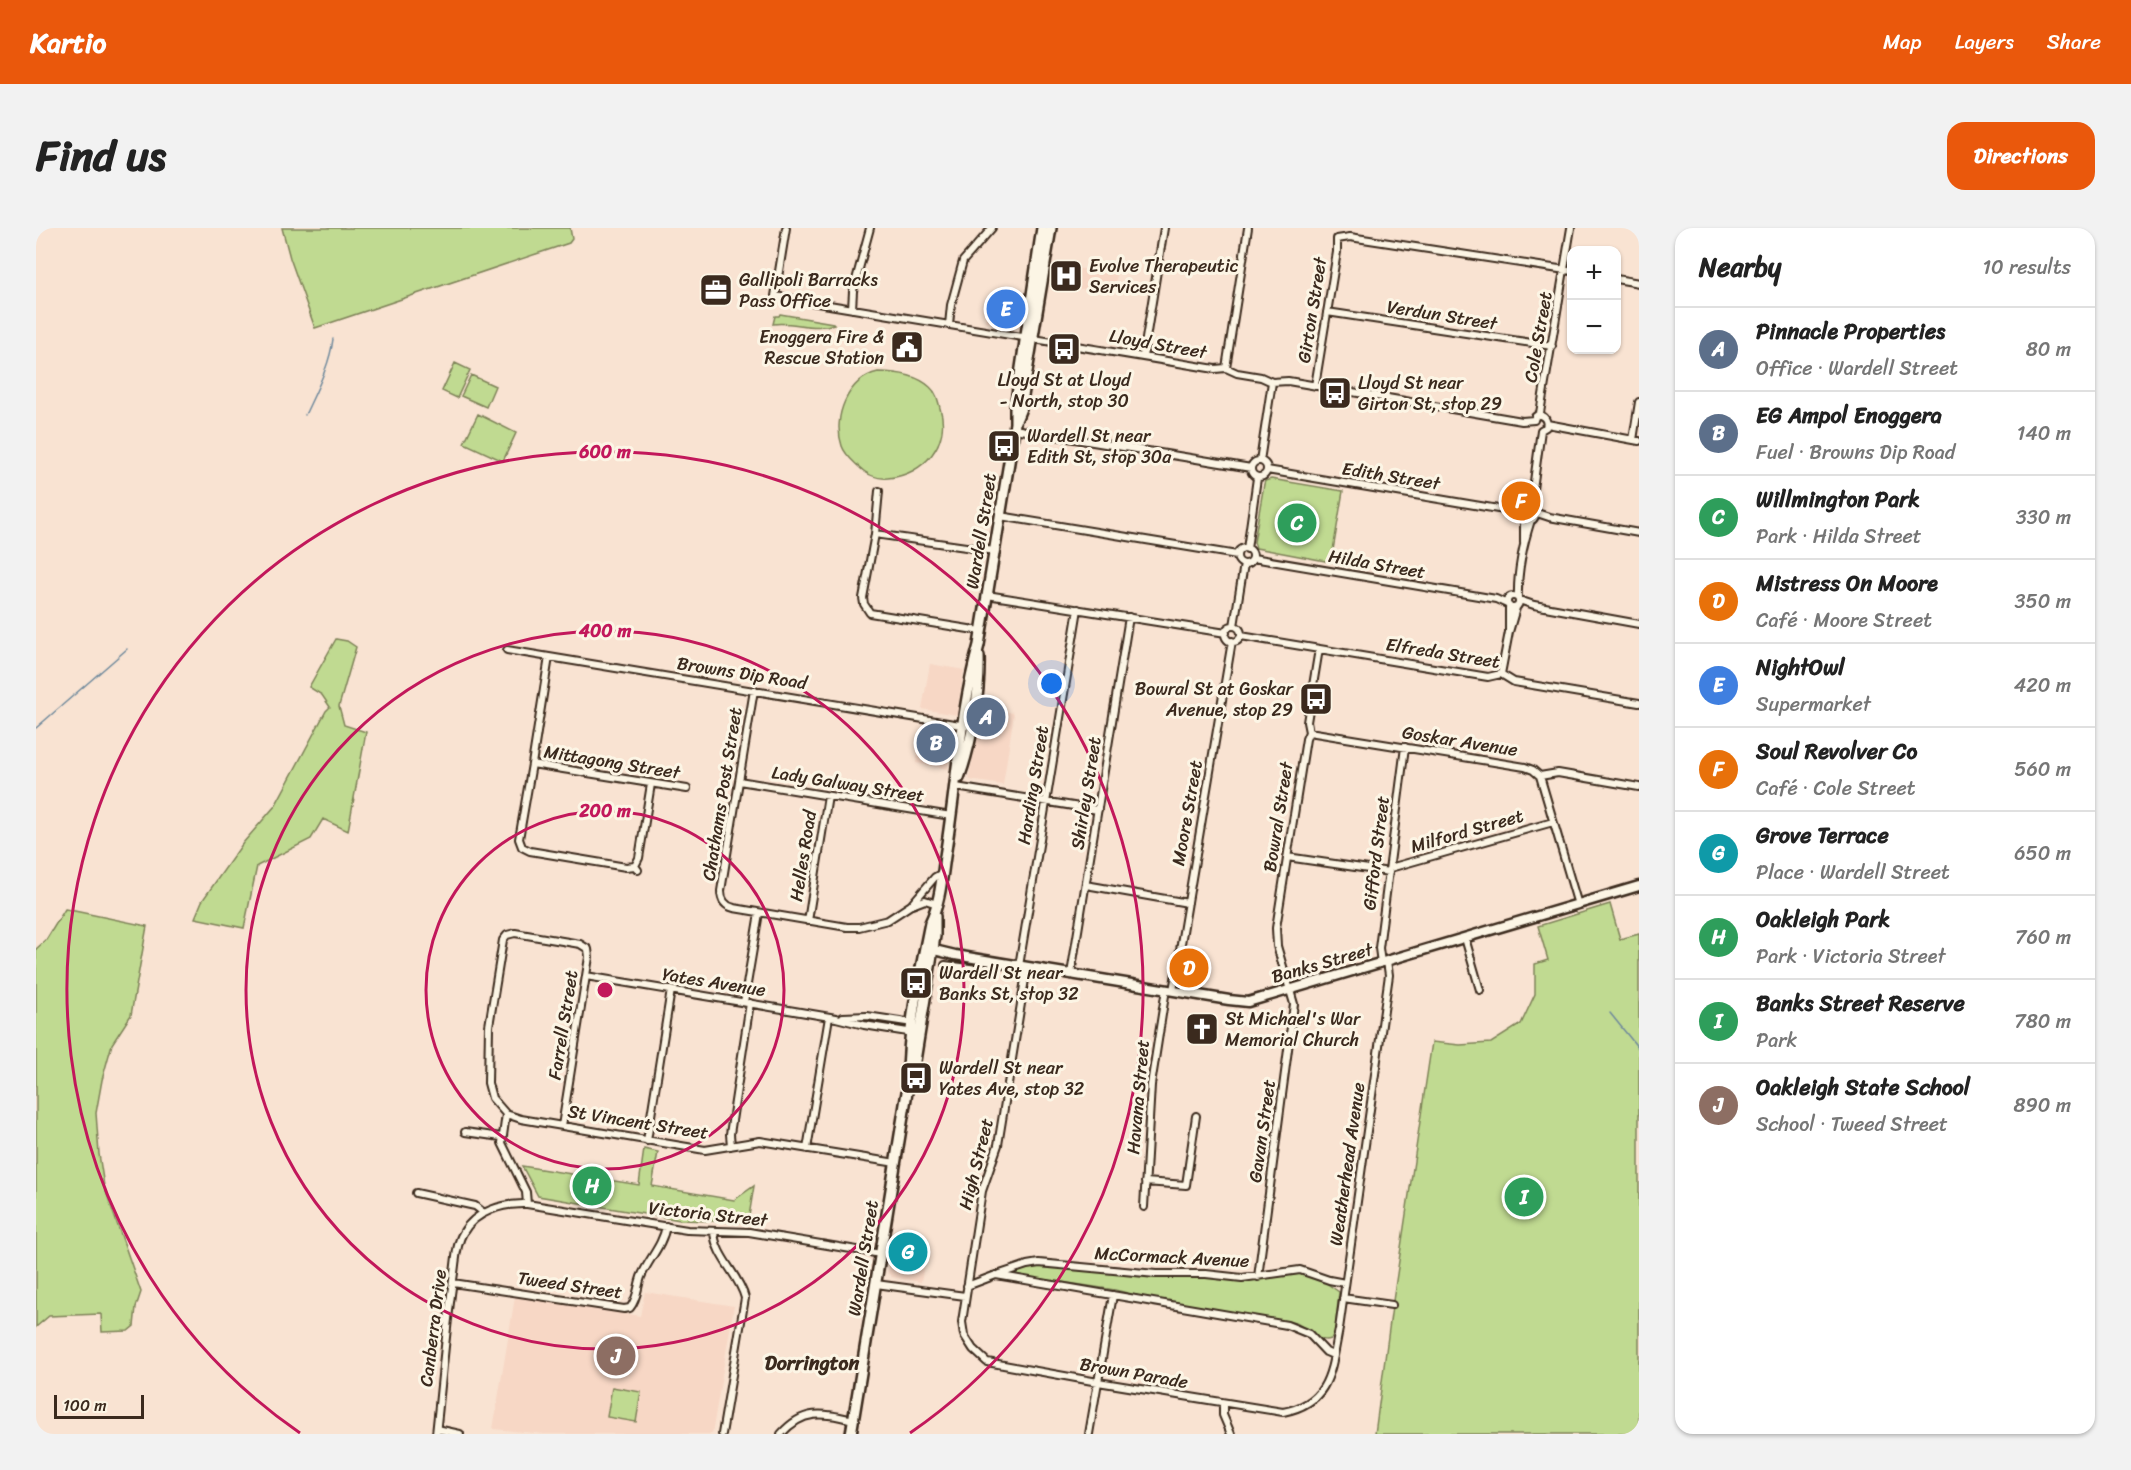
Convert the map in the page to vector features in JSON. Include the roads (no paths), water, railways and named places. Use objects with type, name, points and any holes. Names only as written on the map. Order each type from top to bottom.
[{"type":"highway","name":"Wardell Street","points":[[1030,338],[1042,228]]},
{"type":"highway","name":"Wardell Street","points":[[851,1434],[908,1086],[908,1060],[928,951],[936,924],[936,908],[956,785],[956,766],[980,670],[979,645],[1014,426],[1014,408],[1051,228]]},
{"type":"main road","name":"Banks Street","points":[[928,951],[1244,1002],[1639,886]]},
{"type":"street","name":"Lloyd Street","points":[[786,228],[775,296],[1215,369],[1226,368],[1272,382],[1288,381],[1521,421],[1534,420]]},
{"type":"street","points":[[852,309],[853,291],[870,228]]},
{"type":"street","points":[[949,325],[951,305],[962,264],[992,228]]},
{"type":"street","points":[[1143,357],[1164,228]]},
{"type":"street","points":[[1226,368],[1248,228]]},
{"type":"street","name":"Cole Street","points":[[1570,246],[1571,228]]},
{"type":"street","name":"Girton Street","points":[[1315,386],[1337,252],[1337,239],[1350,237],[1567,271]]},
{"type":"street","name":"Cole Street","points":[[1540,415],[1567,276]]},
{"type":"street","points":[[1621,280],[1639,282]]},
{"type":"street","name":"Verdun Street","points":[[1327,312],[1552,346]]},
{"type":"street","points":[[1260,461],[1272,382]]},
{"type":"street","points":[[1547,424],[1636,440],[1639,402]]},
{"type":"street","points":[[1541,430],[1537,428],[1534,420],[1536,415],[1544,417],[1547,424]]},
{"type":"street","points":[[1541,430],[1547,424]]},
{"type":"street","points":[[1014,426],[1251,468]]},
{"type":"street","points":[[1501,674],[1541,430]]},
{"type":"street","points":[[1260,461],[1266,464],[1268,470],[1263,477],[1257,477],[1253,475],[1251,468],[1253,463],[1260,461]]},
{"type":"street","name":"Edith Street","points":[[1268,470],[1639,533]]},
{"type":"street","points":[[1246,549],[1257,477]]},
{"type":"street","points":[[879,491],[875,534],[863,598],[870,613],[981,631]]},
{"type":"street","points":[[1000,516],[1238,555]]},
{"type":"street","points":[[875,534],[994,551]]},
{"type":"street","points":[[1246,549],[1251,551],[1253,558],[1251,562],[1244,564],[1238,560],[1238,555],[1240,551],[1246,549]]},
{"type":"street","name":"Hilda Street","points":[[1253,558],[1639,624]]},
{"type":"street","points":[[1234,626],[1244,564]]},
{"type":"street","points":[[987,595],[1226,633]]},
{"type":"street","name":"Harding Street","points":[[1023,966],[1046,802],[1078,609]]},
{"type":"street","name":"Shirley Street","points":[[1071,974],[1129,617]]},
{"type":"street","points":[[1234,626],[1240,630],[1241,636],[1236,641],[1232,641],[1228,639],[1226,633],[1229,627],[1234,626]]},
{"type":"street","name":"Elfreda Street","points":[[1241,636],[1488,677],[1501,674],[1514,682],[1639,703]]},
{"type":"street","name":"Moore Street","points":[[1170,990],[1188,903],[1232,641]]},
{"type":"street","name":"Bowral Street","points":[[1291,990],[1276,937],[1304,746],[1309,732],[1307,722],[1319,649]]},
{"type":"street","name":"Browns Dip Road","points":[[507,650],[967,726]]},
{"type":"street","name":"Mittagong Street","points":[[549,657],[532,764],[687,789]]},
{"type":"street","name":"Chathams Post Street","points":[[754,690],[721,894],[724,902],[731,908],[759,913]]},
{"type":"street","name":"Goskar Avenue","points":[[1309,732],[1525,767],[1540,776],[1558,773],[1639,787]]},
{"type":"street","name":"Gifford Street","points":[[1384,962],[1379,948],[1405,747]]},
{"type":"street","points":[[532,764],[519,839],[522,847],[527,850],[552,855],[637,868],[651,784]]},
{"type":"street","points":[[1540,776],[1578,905]]},
{"type":"street","name":"Lady Galway Street","points":[[739,781],[951,816]]},
{"type":"street","points":[[956,785],[1098,810]]},
{"type":"street","name":"Helles Road","points":[[808,921],[828,796]]},
{"type":"street","name":"Milford Street","points":[[1287,857],[1390,870],[1552,822]]},
{"type":"street","points":[[911,905],[935,877],[942,873]]},
{"type":"street","points":[[1086,885],[1188,903]]},
{"type":"street","points":[[731,1146],[730,1130],[759,913],[855,928],[888,920],[911,905],[925,900],[936,908]]},
{"type":"street","name":"Farrell Street","points":[[506,1114],[492,1098],[488,1083],[489,1026],[504,938],[508,934],[517,933],[582,944],[588,949],[589,955],[562,1126]]},
{"type":"street","points":[[1465,938],[1480,990]]},
{"type":"street","name":"Weatherhead Avenue","points":[[1331,1370],[1346,1283],[1389,975],[1384,962]]},
{"type":"street","name":"Banks Street","points":[[945,965],[986,970],[1006,964]]},
{"type":"street","name":"High Street","points":[[965,1296],[982,1191],[998,1145],[1023,966]]},
{"type":"street","name":"Yates Avenue","points":[[586,976],[833,1017],[864,1025],[915,1028]]},
{"type":"street","points":[[647,1141],[671,990]]},
{"type":"street","name":"Havana Street","points":[[1144,1208],[1151,1085],[1170,990]]},
{"type":"street","name":"Gavan Street","points":[[1258,1277],[1294,1009],[1291,990]]},
{"type":"street","name":"Yates Avenue","points":[[833,1017],[864,1016],[915,1028]]},
{"type":"street","points":[[807,1149],[833,1017]]},
{"type":"street","points":[[506,1114],[501,1137],[507,1156],[526,1192],[527,1204]]},
{"type":"street","name":"St Vincent Street","points":[[506,1114],[515,1118],[707,1150],[760,1141],[896,1163]]},
{"type":"street","points":[[1145,1182],[1186,1185],[1196,1116]]},
{"type":"street","points":[[465,1132],[501,1137]]},
{"type":"street","points":[[416,1192],[475,1206],[484,1213]]},
{"type":"street","name":"Victoria Street","points":[[467,1227],[484,1213],[513,1204],[527,1204],[687,1230],[749,1232],[881,1254]]},
{"type":"street","name":"Canberra Drive","points":[[436,1432],[459,1240],[467,1227]]},
{"type":"street","name":"Tweed Street","points":[[453,1283],[624,1309],[630,1308],[636,1298],[642,1275],[663,1238],[666,1227]]},
{"type":"street","points":[[714,1232],[716,1246],[743,1289],[745,1298],[722,1434]]},
{"type":"street","name":"McCormack Avenue","points":[[967,1286],[1027,1264],[1039,1263],[1156,1274],[1204,1274],[1242,1278],[1300,1270],[1332,1281],[1346,1283]]},
{"type":"street","points":[[996,1275],[1289,1325],[1309,1334],[1326,1352],[1334,1355]]},
{"type":"street","points":[[876,1284],[965,1296]]},
{"type":"street","points":[[1089,1434],[1113,1295]]},
{"type":"street","name":"Brown Parade","points":[[965,1296],[962,1322],[964,1335],[973,1349],[987,1362],[1283,1412],[1300,1408],[1320,1394],[1331,1370]]},
{"type":"street","points":[[1343,1298],[1392,1305]]},
{"type":"street","points":[[1223,1403],[1223,1415],[1231,1434]]},
{"type":"street","points":[[781,1434],[798,1419],[808,1414],[854,1420]]},
{"type":"street","points":[[436,1432],[460,1434]]},
{"type":"waterway","points":[[305,415],[326,368],[333,339]]},
{"type":"waterway","points":[[36,728],[127,649]]},
{"type":"waterway","points":[[1610,1013],[1639,1049]]},
{"type":"place","name":"Evolve Therapeutic Services","points":[[1066,276]]},
{"type":"place","name":"Gallipoli Barracks Pass Office","points":[[716,290]]},
{"type":"place","name":"NightOwl","points":[[1006,309]]},
{"type":"place","name":"Enoggera Fire & Rescue Station","points":[[907,347]]},
{"type":"place","name":"Lloyd St at Lloyd - North, stop 30","points":[[1064,349]]},
{"type":"place","name":"Lloyd St near Girton St, stop 29","points":[[1335,393]]},
{"type":"place","name":"Wardell St near Edith St, stop 30a","points":[[1004,446]]},
{"type":"place","name":"Soul Revolver Co","points":[[1521,501]]},
{"type":"place","name":"Willmington Park","points":[[1297,523]]},
{"type":"place","name":"Bowral St at Goskar Avenue, stop 29","points":[[1316,699]]},
{"type":"place","name":"Pinnacle Properties","points":[[986,717]]},
{"type":"place","name":"EG Ampol Enoggera","points":[[936,743]]},
{"type":"place","name":"Mistress On Moore","points":[[1189,968]]},
{"type":"place","name":"Wardell St near Banks St, stop 32","points":[[916,983]]},
{"type":"place","name":"St Michael's War Memorial Church","points":[[1202,1029]]},
{"type":"place","name":"Wardell St near Yates Ave, stop 32","points":[[916,1078]]},
{"type":"place","name":"Oakleigh Park","points":[[592,1186]]},
{"type":"place","name":"Banks Street Reserve","points":[[1524,1197]]},
{"type":"place","name":"Grove Terrace","points":[[908,1252]]},
{"type":"place","name":"Oakleigh State School","points":[[616,1356]]},
{"type":"district","name":"Dorrington","points":[[812,1363]]}]
